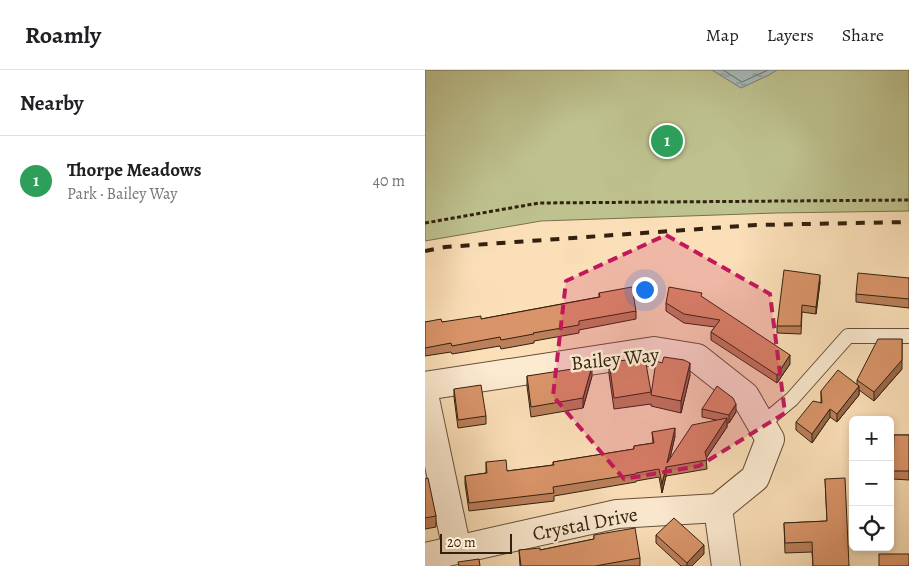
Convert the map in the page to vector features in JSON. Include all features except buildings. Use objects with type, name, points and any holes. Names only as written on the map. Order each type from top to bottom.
[{"type":"street","name":"Bailey Way","points":[[425,386],[654,351],[697,358],[745,396],[770,439],[755,478],[718,508]]},
{"type":"street","points":[[425,399],[457,550]]},
{"type":"street","points":[[718,508],[726,566]]},
{"type":"street","name":"Crystal Drive","points":[[425,557],[617,514],[718,508]]},
{"type":"lane","points":[[762,424],[792,399],[848,336],[909,336]]},
{"type":"path","points":[[425,223],[539,202],[909,200]]},
{"type":"highlighted area","points":[[666,235],[770,294],[785,413],[699,466],[624,479],[553,396],[566,281]]},
{"type":"green space","points":[[425,70],[909,70],[909,211],[776,213],[541,221],[425,241]]},
{"type":"water","points":[[712,70],[777,70],[741,88]]},
{"type":"railway","points":[[425,251],[445,247],[756,225],[909,222]]},
{"type":"place","name":"Thorpe Meadows","points":[[667,141]]}]
